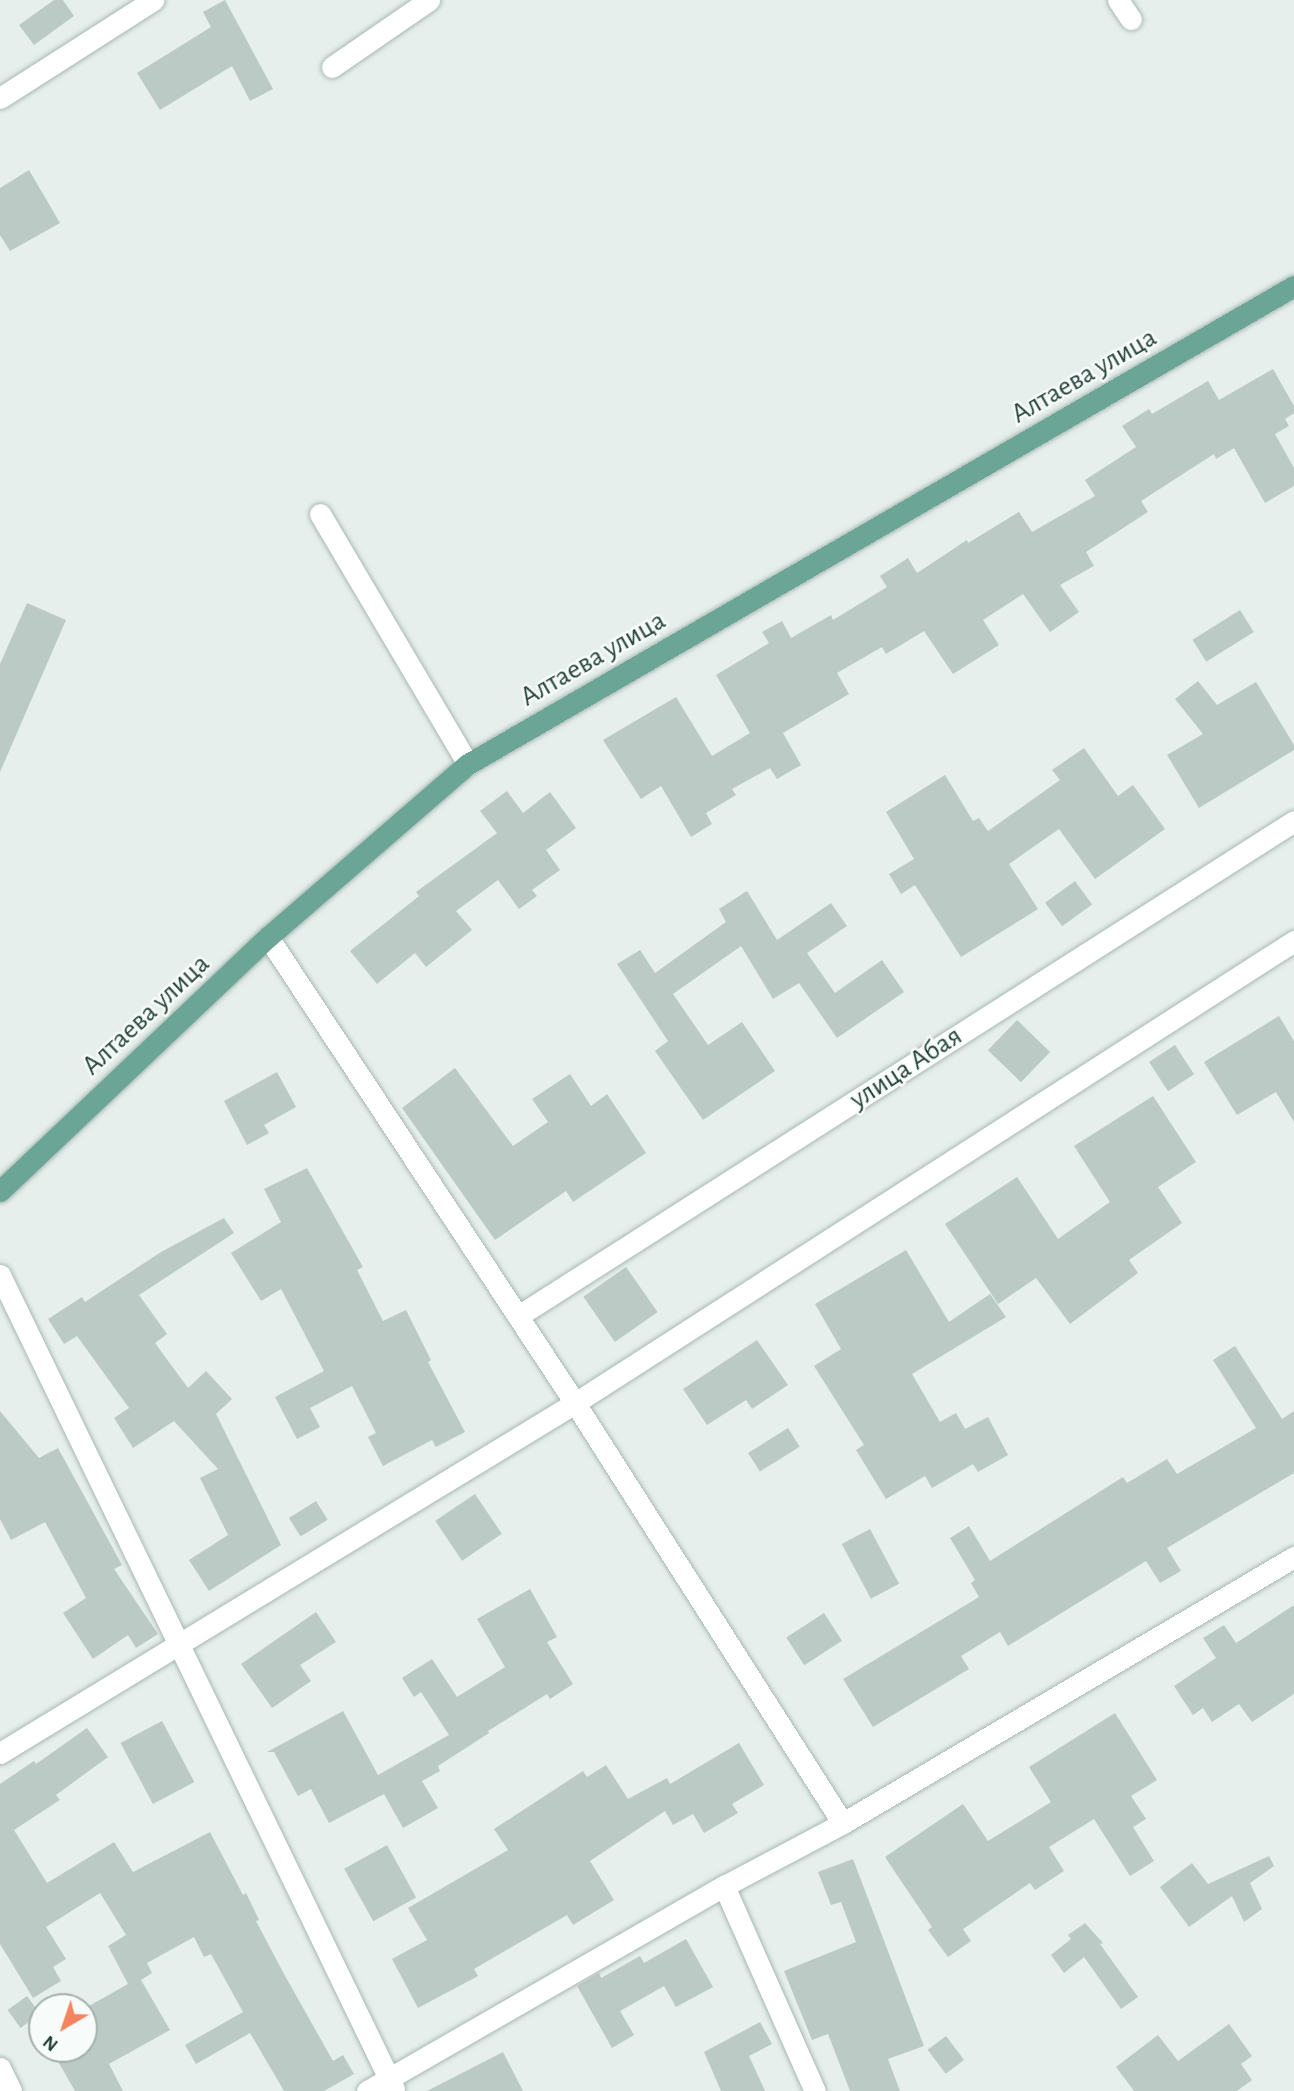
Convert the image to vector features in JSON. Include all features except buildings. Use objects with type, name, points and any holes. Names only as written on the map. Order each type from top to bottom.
[{"type":"main road","name":"Алтаева улица","points":[[0,1191],[268,937],[468,764],[1294,286]]},
{"type":"street","points":[[0,98],[153,0]]},
{"type":"street","points":[[332,67],[429,0]]},
{"type":"street","points":[[1118,0],[1131,19]]},
{"type":"street","points":[[320,514],[468,764]]},
{"type":"street","name":"улица Абая","points":[[518,1316],[1294,821]]},
{"type":"street","points":[[268,937],[575,1403],[843,1823]]},
{"type":"street","points":[[0,1752],[179,1646],[575,1403],[1294,941]]},
{"type":"street","points":[[0,1275],[391,2085]]},
{"type":"street","points":[[367,2091],[391,2085],[724,1886],[843,1823],[1294,1557]]},
{"type":"street","points":[[724,1886],[816,2091]]},
{"type":"street","points":[[0,2068],[11,2091]]}]
